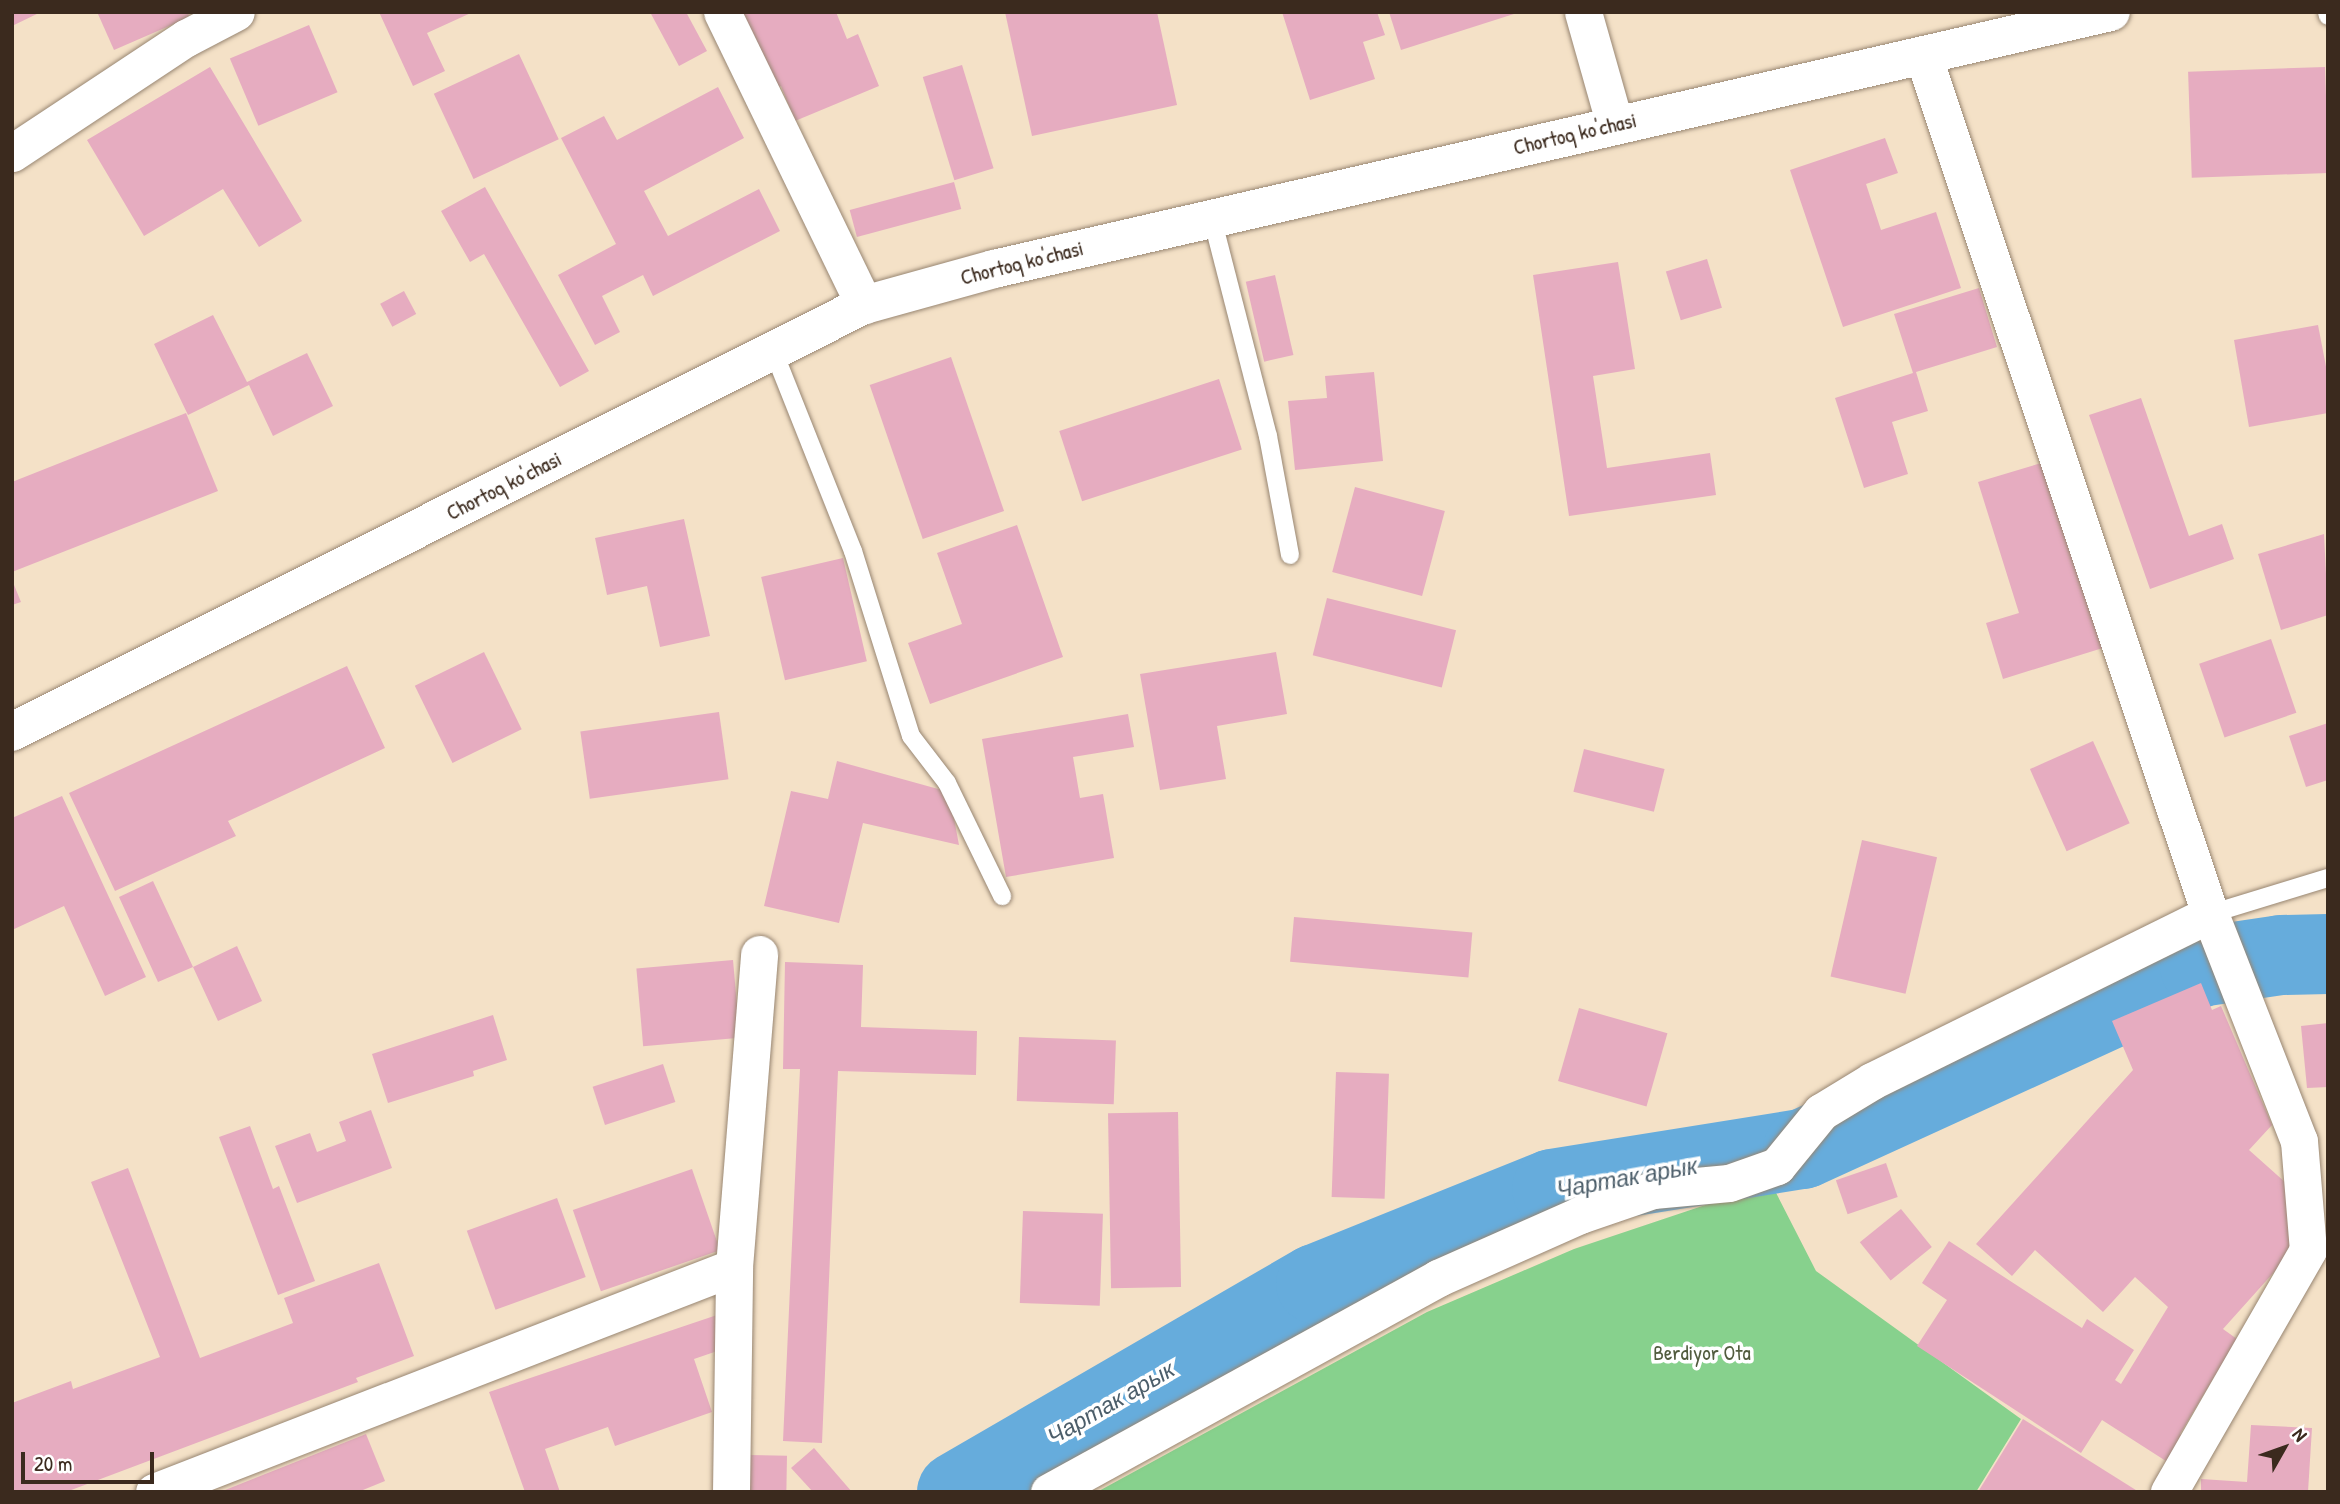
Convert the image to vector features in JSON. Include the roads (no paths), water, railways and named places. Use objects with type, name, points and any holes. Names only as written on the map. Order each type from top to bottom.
[{"type":"street","points":[[12,153],[186,38],[236,12]]},
{"type":"street","points":[[722,12],[864,305]]},
{"type":"street","points":[[1583,12],[1615,125]]},
{"type":"street","name":"Chortoq ko'chasi","points":[[12,732],[864,305],[994,269],[2111,12]]},
{"type":"street","points":[[1923,55],[2210,914],[2239,981],[2299,1141],[2308,1250],[2169,1492]]},
{"type":"street","points":[[1049,1492],[1450,1273],[1580,1215],[1653,1190],[1729,1183],[1777,1166],[1821,1112],[1872,1081],[2210,914]]},
{"type":"street","points":[[731,1492],[734,1267],[759,954]]},
{"type":"street","points":[[154,1492],[734,1267]]},
{"type":"lane","points":[[1212,218],[1268,436],[1290,555]]},
{"type":"lane","points":[[773,350],[853,551],[911,736],[947,783],[1002,896]]},
{"type":"lane","points":[[2210,914],[2328,878]]},
{"type":"waterway","name":"Чартак арык","points":[[957,1492],[1316,1284],[1552,1189],[1803,1149],[2200,967],[2281,955],[2328,954]]},
{"type":"park label","name":"Berdiyor Ota","points":[[1702,1353]]}]
